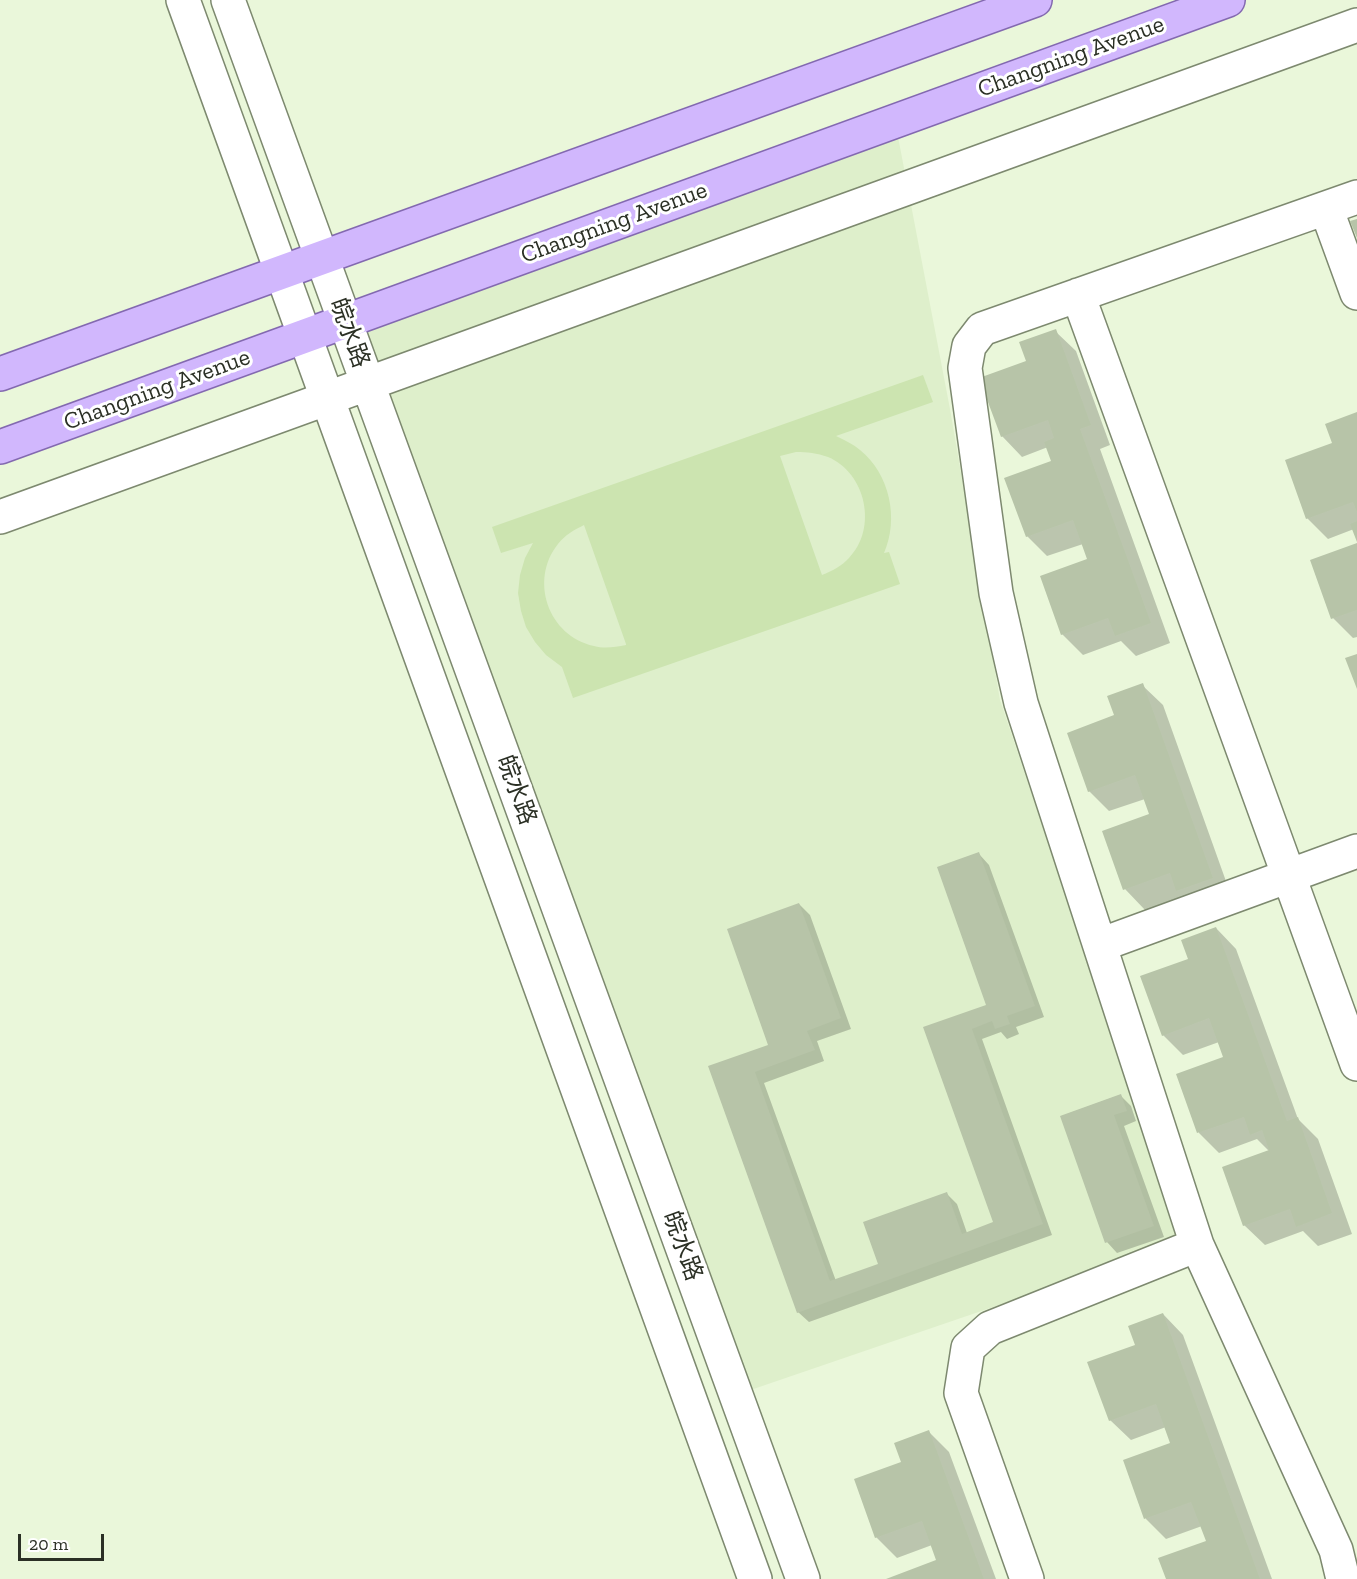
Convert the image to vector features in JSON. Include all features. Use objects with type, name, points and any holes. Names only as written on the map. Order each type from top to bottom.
[{"type":"main road","points":[[0,374],[1035,0]]},
{"type":"main road","name":"Changning Avenue","points":[[0,447],[1228,0]]},
{"type":"street","name":"皖水路","points":[[183,0],[755,1579]]},
{"type":"street","name":"皖水路","points":[[228,0],[803,1579]]},
{"type":"street","points":[[0,517],[1357,25]]},
{"type":"street","points":[[1343,1579],[1336,1550],[1197,1245],[1021,703],[996,593],[965,368],[969,346],[982,329],[1357,197]]},
{"type":"street","points":[[1326,208],[1357,293]]},
{"type":"street","points":[[1078,295],[1357,1064]]},
{"type":"street","points":[[1100,945],[1357,851]]},
{"type":"street","points":[[1027,1579],[961,1393],[968,1348],[990,1328],[1197,1245]]},
{"type":"shaded area","points":[[895,121],[950,409],[1000,700],[1183,1242],[736,1395],[345,321]]},
{"type":"shaded area","points":[[923,375],[933,402],[836,436],[857,448],[870,460],[879,471],[885,484],[891,512],[891,526],[884,553],[889,552],[900,584],[573,698],[562,667],[546,655],[535,642],[526,627],[521,611],[518,593],[520,575],[533,543],[501,553],[492,527]],"holes":[[[796,452],[828,457],[841,465],[851,475],[864,502],[863,532],[858,546],[843,563],[822,575],[780,456]],[[584,525],[626,644],[626,645],[602,647],[578,640],[565,631],[555,619],[548,605],[545,574],[549,558],[564,538]]]},
{"type":"building","points":[[1357,219],[1357,238],[1350,221]]},
{"type":"building","points":[[1056,329],[1091,425],[1080,429],[1151,623],[1115,636],[1108,618],[1061,635],[1040,576],[1087,559],[1073,520],[1026,537],[1004,478],[1051,461],[1044,442],[1054,438],[1048,420],[1001,437],[979,378],[1026,361],[1019,342]]},
{"type":"building","points":[[1357,412],[1357,512],[1353,502],[1306,519],[1285,460],[1332,443],[1325,424]]},
{"type":"building","points":[[1357,521],[1357,542],[1350,524]]},
{"type":"building","points":[[1357,543],[1357,610],[1331,619],[1310,560]]},
{"type":"building","points":[[1357,654],[1357,689],[1345,658]]},
{"type":"building","points":[[1143,683],[1213,878],[1176,891],[1170,873],[1123,890],[1102,831],[1149,814],[1135,775],[1088,792],[1067,733],[1114,715],[1107,696]]},
{"type":"building","points":[[979,852],[1035,1006],[1007,1016],[1010,1024],[995,1029],[992,1021],[972,1029],[1043,1224],[797,1313],[708,1066],[768,1045],[727,929],[799,903],[841,1018],[807,1031],[815,1050],[755,1072],[830,1281],[878,1264],[863,1222],[947,1192],[962,1234],[993,1222],[923,1027],[986,1005],[937,867]]},
{"type":"building","points":[[1216,927],[1287,1121],[1298,1117],[1332,1213],[1296,1227],[1290,1209],[1243,1226],[1222,1167],[1269,1150],[1262,1130],[1250,1135],[1244,1117],[1197,1133],[1176,1074],[1223,1057],[1209,1018],[1162,1036],[1140,976],[1188,959],[1181,940]]},
{"type":"building","points":[[1121,1094],[1127,1111],[1114,1115],[1154,1226],[1105,1243],[1060,1116]]},
{"type":"building","points":[[1163,1313],[1260,1579],[1166,1579],[1158,1558],[1206,1541],[1191,1502],[1144,1519],[1123,1460],[1170,1443],[1156,1404],[1109,1421],[1087,1362],[1135,1345],[1128,1326]]},
{"type":"building","points":[[929,1430],[984,1579],[886,1579],[936,1560],[922,1521],[875,1538],[854,1479],[901,1462],[894,1443]]}]
